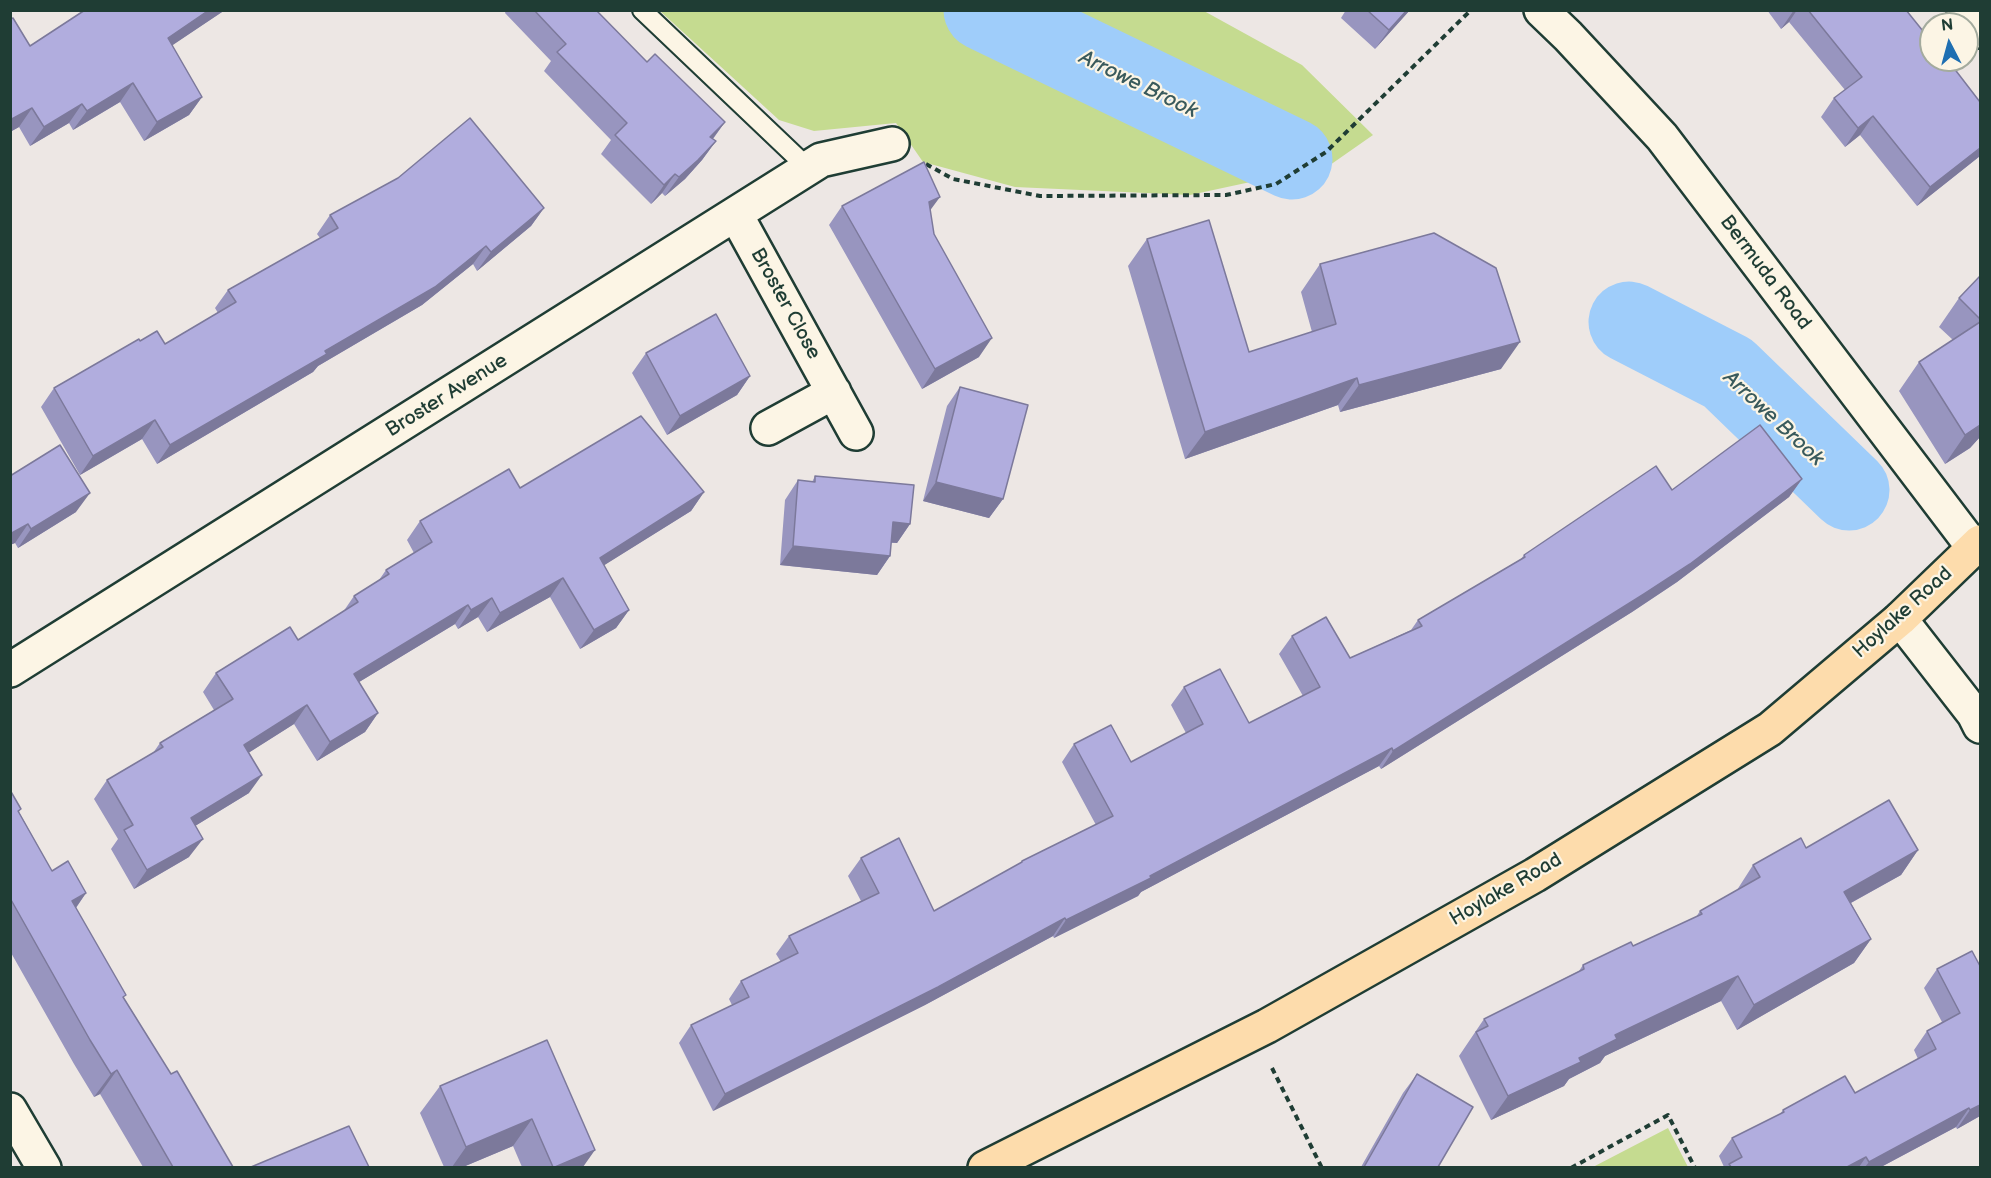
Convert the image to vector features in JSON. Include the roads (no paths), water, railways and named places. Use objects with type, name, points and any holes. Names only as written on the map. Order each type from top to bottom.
[{"type":"main road","name":"Hoylake Road","points":[[985,1167],[1254,1032],[1535,875],[1770,729],[1900,619],[1977,545]]},
{"type":"street","name":"Bermuda Road","points":[[1541,10],[1662,137],[1977,545]]},
{"type":"street","points":[[1964,10],[1980,31]]},
{"type":"street","name":"Broster Avenue","points":[[10,670],[821,160],[892,144]]},
{"type":"street","name":"Broster Close","points":[[736,215],[856,434]]},
{"type":"street","points":[[768,428],[834,392]]},
{"type":"street","points":[[1900,619],[1974,714],[1980,726]]},
{"type":"street","points":[[10,1110],[44,1167]]},
{"type":"lane","points":[[642,10],[808,168]]},
{"type":"waterway","name":"Arrowe Brook","points":[[984,10],[1292,159]]},
{"type":"waterway","name":"Arrowe Brook","points":[[1629,322],[1728,373],[1849,490]]}]
